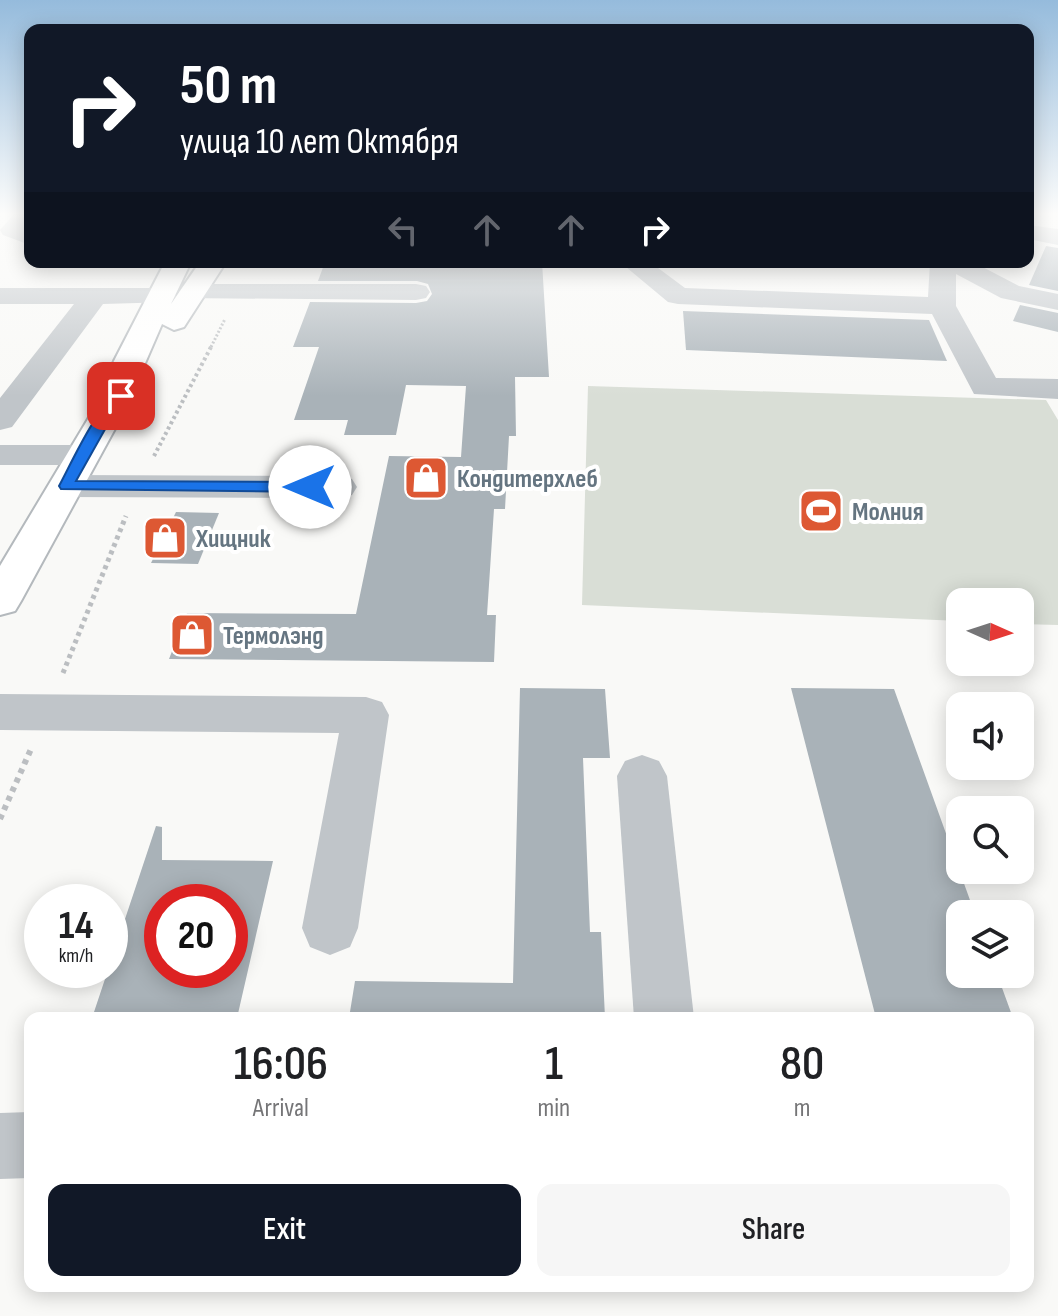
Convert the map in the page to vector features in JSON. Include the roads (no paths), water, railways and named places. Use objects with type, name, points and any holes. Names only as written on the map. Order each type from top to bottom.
[{"type":"main road","points":[[0,601],[107,414],[173,273]]},
{"type":"main road","points":[[107,414],[149,362],[205,273]]},
{"type":"street","points":[[137,273],[162,296]]},
{"type":"street","points":[[648,273],[678,296],[942,306]]},
{"type":"street","points":[[943,273],[942,306],[985,387],[1058,389]]},
{"type":"street","points":[[975,273],[1011,292],[1058,302]]},
{"type":"street","points":[[193,292],[416,292]]},
{"type":"street","points":[[0,296],[162,296]]},
{"type":"street","points":[[0,420],[10,393],[95,296]]},
{"type":"street","points":[[0,455],[138,486],[339,487]]},
{"type":"street","points":[[0,712],[366,715],[330,928]]},
{"type":"street","points":[[642,776],[663,1012]]},
{"type":"street","points":[[0,1146],[24,1145]]},
{"type":"place","name":"Кондитерхлеб","points":[[426,478]]},
{"type":"place","name":"Молния","points":[[821,511]]},
{"type":"place","name":"Хищник","points":[[165,538]]},
{"type":"place","name":"Термолэнд","points":[[192,635]]}]
